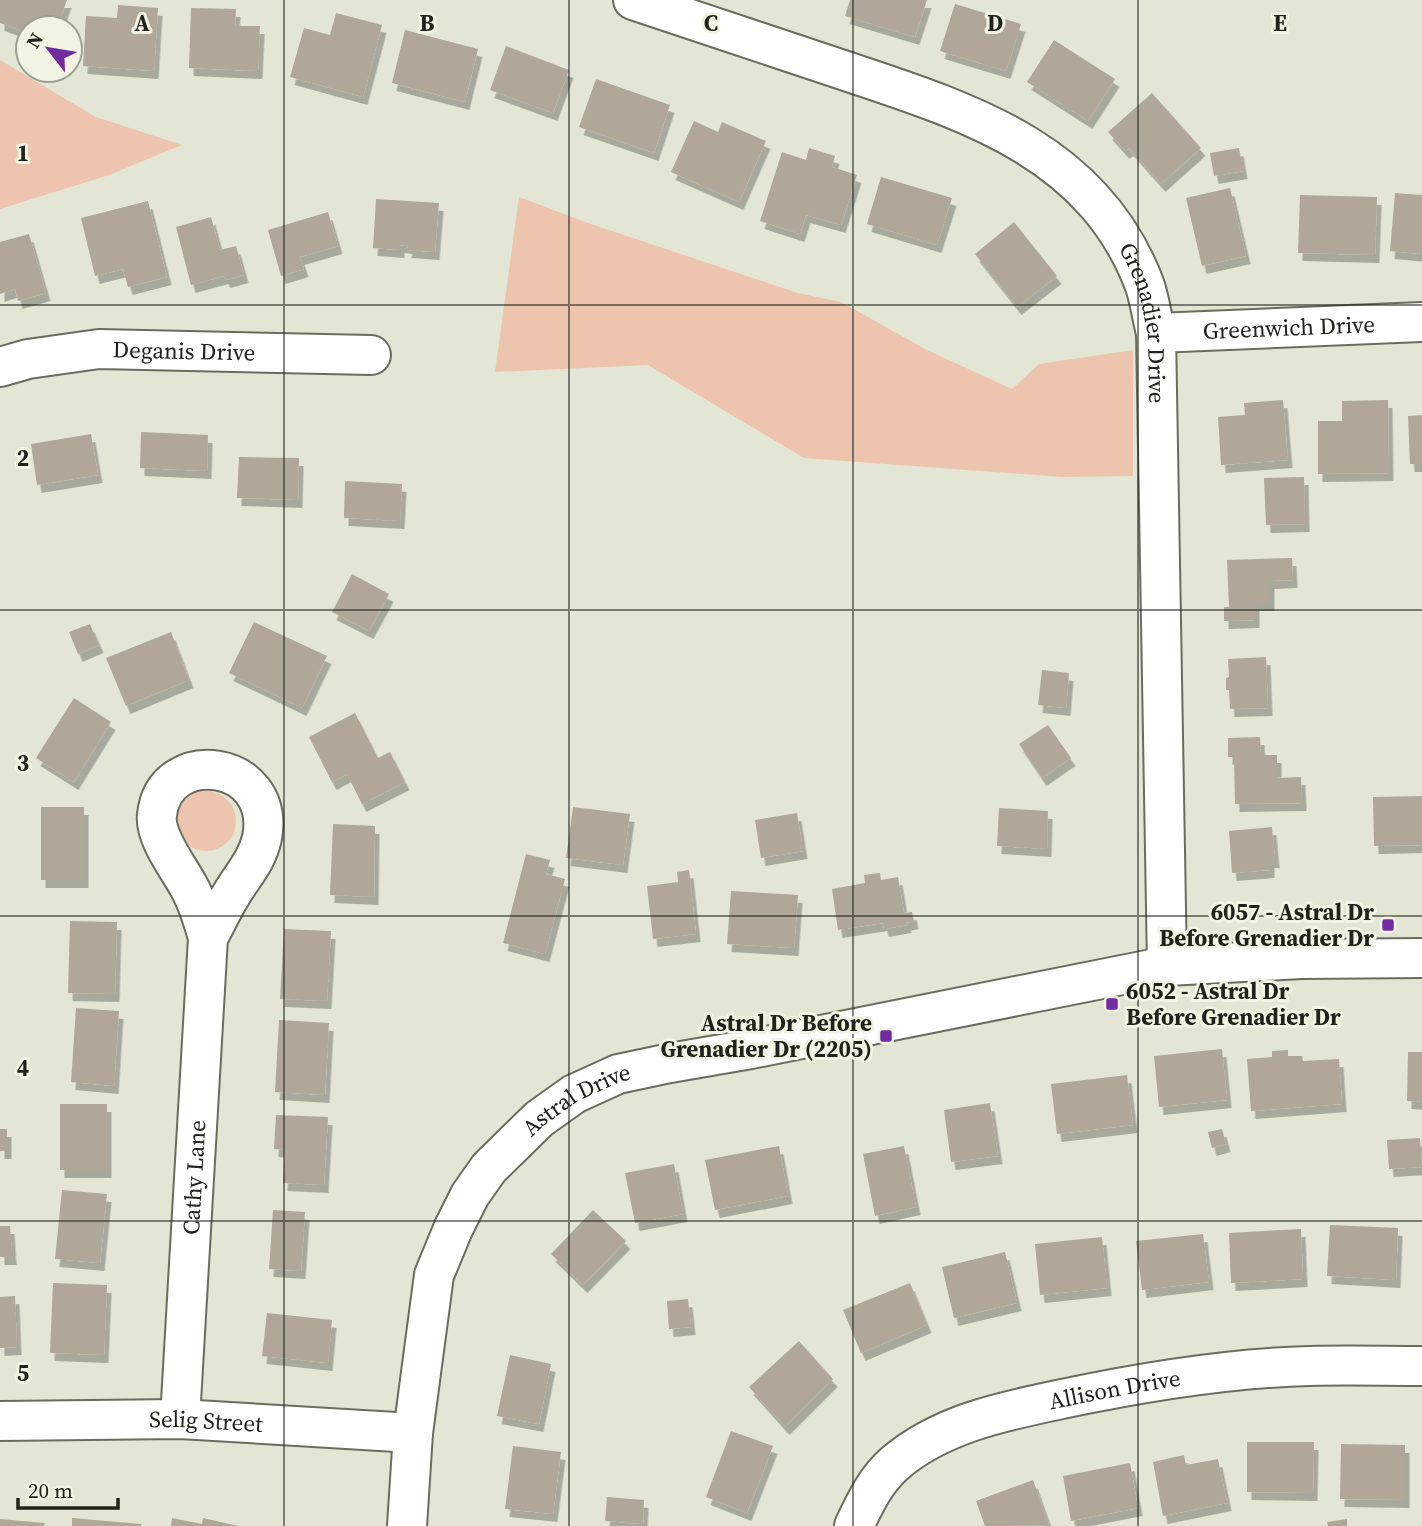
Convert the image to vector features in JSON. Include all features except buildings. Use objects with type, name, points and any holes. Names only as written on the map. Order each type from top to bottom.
[{"type":"street","name":"Grenadier Drive","points":[[633,0],[895,87],[983,121],[1027,144],[1075,182],[1103,212],[1129,252],[1145,287],[1156,333],[1167,966]]},
{"type":"street","name":"Greenwich Drive","points":[[1156,333],[1422,322]]},
{"type":"street","name":"Deganis Drive","points":[[0,367],[28,359],[99,349],[371,355]]},
{"type":"street","name":"Cathy Lane","points":[[180,1419],[208,937]]},
{"type":"street","name":"Astral Drive","points":[[407,1526],[413,1433],[434,1275],[453,1228],[470,1195],[489,1168],[539,1119],[574,1094],[618,1074],[1167,966],[1301,959],[1422,958]]},
{"type":"street","name":"Allison Drive","points":[[854,1526],[874,1485],[895,1464],[916,1448],[955,1428],[1004,1411],[1147,1383],[1220,1373],[1308,1366],[1422,1366]]},
{"type":"street","name":"Selig Street","points":[[0,1421],[180,1419],[413,1433]]},
{"type":"shaded area","points":[[0,60],[14,68],[14,84],[40,84],[96,117],[182,145],[109,175],[0,209]]},
{"type":"shaded area","points":[[519,197],[588,223],[798,293],[841,302],[927,350],[1012,389],[1039,364],[1133,350],[1133,476],[1062,477],[804,458],[648,365],[495,372]]},
{"type":"shaded area","points":[[206,791],[227,800],[236,821],[227,842],[206,851],[185,842],[176,821],[185,800]]},
{"type":"place","name":"6057 - Astral Dr Before Grenadier Dr","points":[[1388,925]]},
{"type":"place","name":"6052 - Astral Dr Before Grenadier Dr","points":[[1112,1004]]},
{"type":"place","name":"Astral Dr Before Grenadier Dr (2205)","points":[[886,1036]]}]
